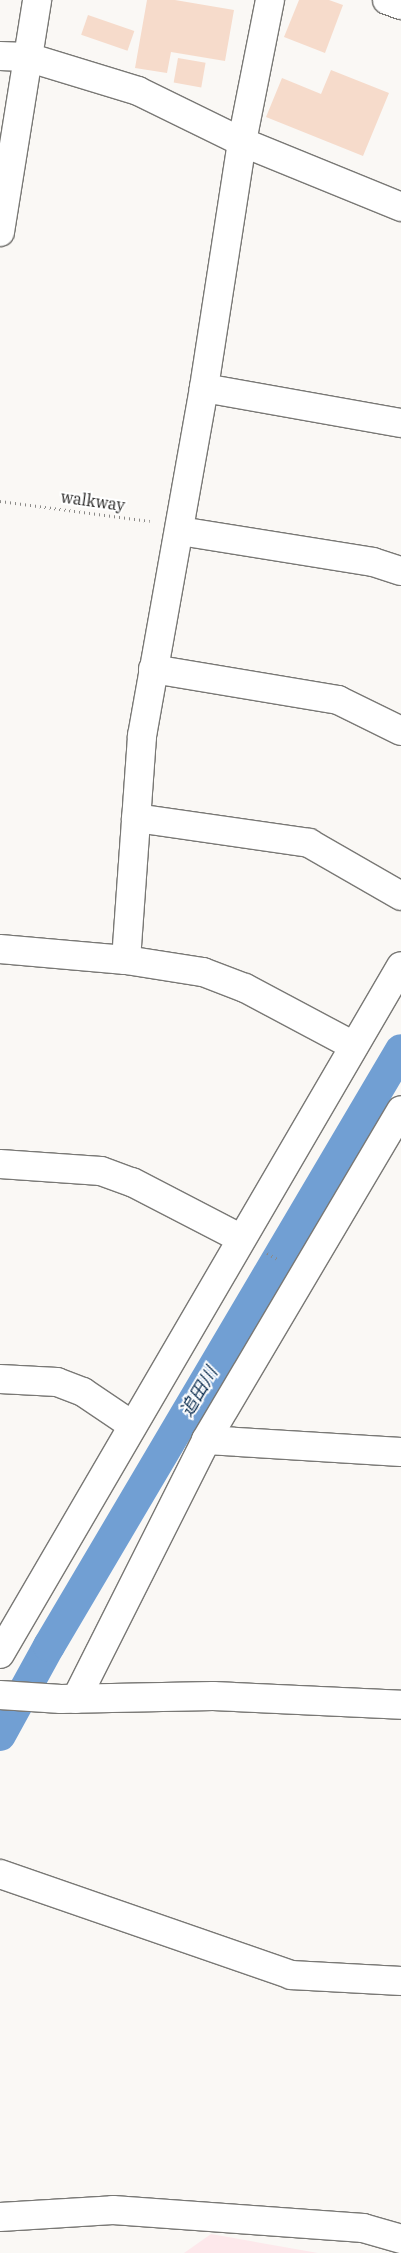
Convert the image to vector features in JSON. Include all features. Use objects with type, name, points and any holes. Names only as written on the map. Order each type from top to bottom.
[{"type":"street","points":[[0,232],[37,0]]},
{"type":"street","points":[[126,960],[142,736],[153,669],[181,529],[242,142],[270,0]]},
{"type":"street","points":[[387,0],[401,5]]},
{"type":"street","points":[[0,56],[27,57],[138,91],[242,142],[401,208]]},
{"type":"street","points":[[204,388],[401,423]]},
{"type":"street","points":[[181,529],[373,562],[401,571]]},
{"type":"street","points":[[153,669],[338,700],[401,731]]},
{"type":"street","points":[[136,818],[309,843],[401,896]]},
{"type":"street","points":[[0,949],[126,960],[203,972],[245,988],[354,1046]]},
{"type":"street","points":[[0,1654],[240,1238],[401,966]]},
{"type":"street","points":[[68,1699],[206,1440],[401,1110]]},
{"type":"street","points":[[0,1164],[100,1171],[132,1182],[240,1238]]},
{"type":"street","points":[[0,1379],[57,1382],[83,1392],[132,1425]]},
{"type":"street","points":[[206,1440],[400,1450]]},
{"type":"street","points":[[0,1695],[68,1699],[213,1696],[401,1705]]},
{"type":"street","points":[[0,1874],[291,1975],[401,1981]]},
{"type":"street","points":[[0,2216],[113,2210],[363,2228],[401,2239]]},
{"type":"path","name":"walkway","points":[[0,501],[181,529]]},
{"type":"path","points":[[240,1238],[286,1264]]},
{"type":"shaded area","points":[[211,2234],[318,2253],[184,2253]]},
{"type":"building","points":[[147,0],[175,0],[234,10],[225,61],[171,52],[167,73],[135,68]]},
{"type":"building","points":[[299,0],[329,0],[343,5],[325,53],[284,37]]},
{"type":"building","points":[[88,15],[134,31],[127,51],[81,35]]},
{"type":"building","points":[[178,58],[206,63],[201,87],[174,83]]},
{"type":"building","points":[[331,70],[389,93],[363,156],[266,117],[282,78],[321,94]]},
{"type":"waterway","name":"追田川","points":[[0,1735],[49,1646],[401,1050]]}]
